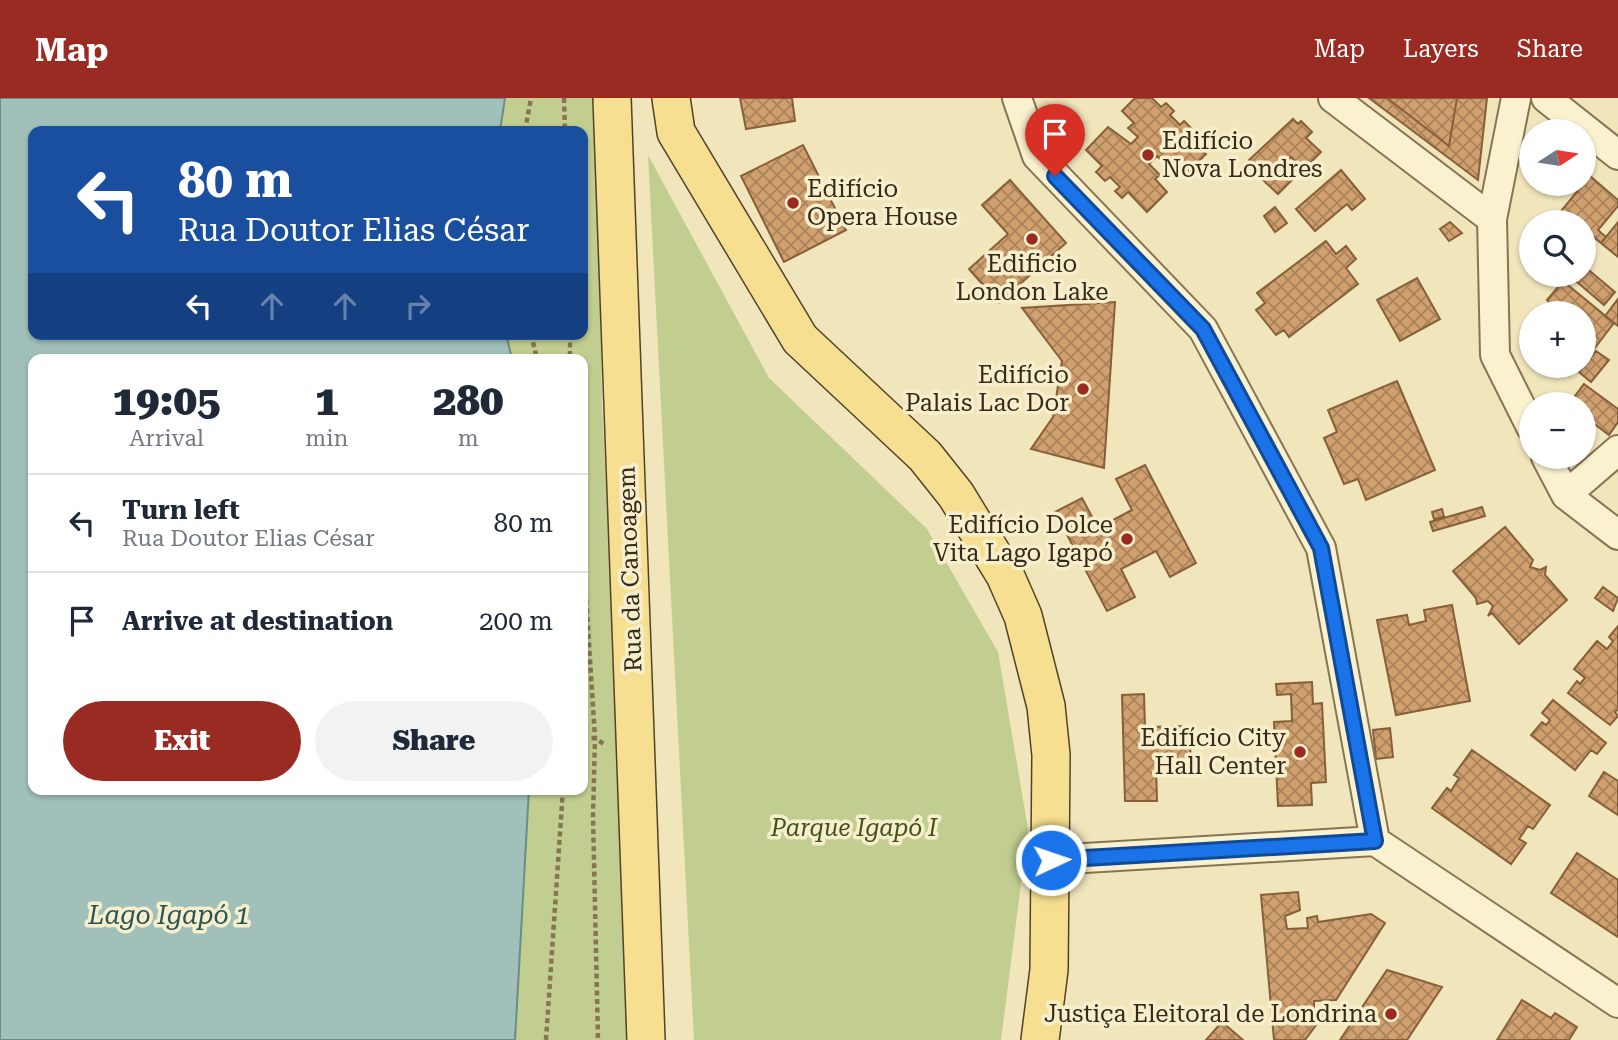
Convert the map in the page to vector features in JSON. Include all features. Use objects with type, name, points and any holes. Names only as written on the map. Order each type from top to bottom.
[{"type":"main road","name":"Rua da Canoagem","points":[[612,98],[646,1040]]},
{"type":"main road","points":[[671,98],[676,132],[800,339],[925,456],[956,495],[1005,575],[1023,616],[1046,706],[1051,755],[1049,971],[1040,1040]]},
{"type":"street","points":[[1017,98],[1037,156],[1203,329],[1321,548],[1375,841]]},
{"type":"street","points":[[1333,98],[1492,219]]},
{"type":"street","points":[[1516,98],[1492,219],[1495,355],[1519,403]]},
{"type":"street","points":[[1546,98],[1618,155]]},
{"type":"street","points":[[1566,495],[1618,450]]},
{"type":"street","points":[[1552,469],[1566,495],[1618,535]]},
{"type":"street","points":[[1051,860],[1375,841],[1618,1003]]},
{"type":"path","points":[[526,126],[531,98]]},
{"type":"path","points":[[564,98],[565,126]]},
{"type":"path","points":[[588,628],[595,738],[593,816],[598,1040]]},
{"type":"path","points":[[546,1040],[563,795]]},
{"type":"green space","points":[[505,98],[597,98],[602,404],[634,1040],[515,1040],[529,795],[588,795],[588,354],[511,354],[507,340],[588,340],[588,126],[501,126]]},
{"type":"green space","name":"Parque Igapó I","points":[[648,155],[769,378],[927,529],[998,652],[1028,829],[1001,1040],[694,1040]]},
{"type":"water","name":"Lago Igapó 1","points":[[0,98],[505,98],[501,126],[28,126],[28,340],[507,340],[511,354],[28,354],[28,795],[529,795],[515,1040],[0,1040]]},
{"type":"building","points":[[740,98],[792,98],[795,121],[746,129]]},
{"type":"building","name":"Edifício Nova Londres","points":[[1135,98],[1152,98],[1161,107],[1166,103],[1174,111],[1170,115],[1180,125],[1184,121],[1193,130],[1187,135],[1206,154],[1185,175],[1173,163],[1169,167],[1157,156],[1149,164],[1160,175],[1155,179],[1167,192],[1147,212],[1128,192],[1122,198],[1115,191],[1120,187],[1110,177],[1105,181],[1096,172],[1102,166],[1086,150],[1108,127],[1131,144],[1138,137],[1128,128],[1134,123],[1122,111]]},
{"type":"building","points":[[1369,98],[1487,98],[1478,180]]},
{"type":"building","points":[[1387,98],[1457,98],[1449,146]]},
{"type":"building","points":[[1293,119],[1298,124],[1301,121],[1312,132],[1306,138],[1321,152],[1304,169],[1291,157],[1285,163],[1297,175],[1278,194],[1251,169],[1254,165],[1249,160]]},
{"type":"building","name":"Edifício Opera House","points":[[803,145],[846,230],[784,262],[741,176]]},
{"type":"building","points":[[1341,170],[1365,199],[1352,210],[1347,204],[1315,231],[1296,209]]},
{"type":"building","name":"Edificio London Lake","points":[[1010,180],[1066,243],[999,303],[969,269],[1008,234],[982,205]]},
{"type":"building","points":[[1596,181],[1618,200],[1618,206],[1598,230],[1606,237],[1601,243],[1596,239],[1596,210],[1562,210],[1573,196],[1596,196]]},
{"type":"building","points":[[1275,207],[1287,223],[1275,232],[1264,216]]},
{"type":"building","points":[[1450,222],[1462,233],[1449,241],[1440,229]]},
{"type":"building","points":[[1618,222],[1618,257],[1601,243]]},
{"type":"building","points":[[1326,241],[1336,254],[1346,246],[1356,259],[1346,268],[1358,284],[1289,337],[1284,330],[1276,335],[1256,310],[1265,303],[1257,293]]},
{"type":"building","points":[[1596,276],[1615,292],[1604,305],[1583,287],[1596,287]]},
{"type":"building","points":[[1417,278],[1440,319],[1400,341],[1377,300]]},
{"type":"building","points":[[1558,287],[1570,287],[1587,301],[1548,301]]},
{"type":"building","points":[[1618,299],[1618,326],[1605,316]]},
{"type":"building","name":"Edifício Palais Lac Dor","points":[[1115,302],[1104,468],[1031,449],[1053,417],[1062,361],[1022,308]]},
{"type":"building","points":[[1596,308],[1614,323],[1596,346]]},
{"type":"building","points":[[1596,351],[1609,360],[1596,376]]},
{"type":"building","points":[[1397,381],[1435,470],[1366,500],[1358,479],[1344,484],[1324,438],[1337,432],[1328,410]]},
{"type":"building","points":[[1584,384],[1595,392],[1578,392]]},
{"type":"building","points":[[1596,393],[1618,409],[1618,422],[1609,435],[1596,425]]},
{"type":"building","name":"Edifício Dolce Vita Lago Igapó","points":[[1145,465],[1196,563],[1170,577],[1156,551],[1121,569],[1135,597],[1107,611],[1055,512],[1082,498],[1098,528],[1132,510],[1116,479]]},
{"type":"building","points":[[1482,507],[1485,516],[1433,531],[1430,522]]},
{"type":"building","points":[[1442,509],[1444,517],[1434,519],[1432,512]]},
{"type":"building","points":[[1505,527],[1533,560],[1530,567],[1540,570],[1546,567],[1545,575],[1567,600],[1519,644],[1492,613],[1488,616],[1493,606],[1488,601],[1477,604],[1476,598],[1453,571]]},
{"type":"building","points":[[1603,587],[1618,598],[1613,611],[1595,598]]},
{"type":"building","points":[[1452,605],[1470,701],[1396,715],[1377,620],[1407,615],[1409,625],[1426,621],[1424,610]]},
{"type":"building","points":[[1618,626],[1618,709],[1615,712],[1618,716],[1610,725],[1568,693],[1577,681],[1580,684],[1585,678],[1574,669],[1597,641],[1607,649],[1613,641],[1609,637]]},
{"type":"building","name":"Edifício City Hall Center","points":[[1312,682],[1313,704],[1322,703],[1326,782],[1311,783],[1312,805],[1278,806],[1274,722],[1292,721],[1291,694],[1277,695],[1276,684]]},
{"type":"building","points":[[1144,694],[1145,727],[1189,726],[1191,762],[1156,763],[1157,801],[1125,801],[1122,695]]},
{"type":"building","points":[[1553,700],[1606,743],[1597,754],[1591,750],[1575,770],[1531,735],[1542,722],[1546,725],[1550,720],[1542,713]]},
{"type":"building","points":[[1390,728],[1393,757],[1376,759],[1373,730]]},
{"type":"building","points":[[1472,750],[1550,805],[1533,829],[1528,826],[1519,839],[1526,843],[1511,864],[1432,808],[1447,788],[1451,791],[1459,778],[1454,775]]},
{"type":"building","points":[[1604,772],[1618,781],[1618,815],[1589,796]]},
{"type":"building","points":[[1577,853],[1618,880],[1618,937],[1551,893]]},
{"type":"building","points":[[1298,892],[1300,910],[1285,916],[1287,929],[1308,928],[1307,918],[1317,916],[1318,922],[1371,914],[1385,923],[1336,1000],[1314,1001],[1314,1013],[1325,1013],[1305,1040],[1274,1040],[1261,895]]},
{"type":"building","name":"Justiça Eleitoral de Londrina","points":[[1387,970],[1442,987],[1407,1040],[1340,1040]]},
{"type":"building","points":[[1522,1000],[1551,1018],[1555,1013],[1577,1027],[1569,1040],[1497,1040]]},
{"type":"building","points":[[1222,1022],[1243,1040],[1206,1040]]},
{"type":"place","name":"Edifício Nova Londres","points":[[1148,155]]},
{"type":"place","name":"Edifício Opera House","points":[[793,203]]},
{"type":"place","name":"Edificio London Lake","points":[[1032,239]]},
{"type":"place","name":"Edifício Palais Lac Dor","points":[[1083,389]]},
{"type":"place","name":"Edifício Dolce Vita Lago Igapó","points":[[1127,539]]},
{"type":"place","name":"Edifício City Hall Center","points":[[1300,752]]},
{"type":"place","name":"Justiça Eleitoral de Londrina","points":[[1391,1014]]},
{"type":"route","points":[[1051,860],[1375,841],[1321,548],[1203,329],[1055,176]]}]
